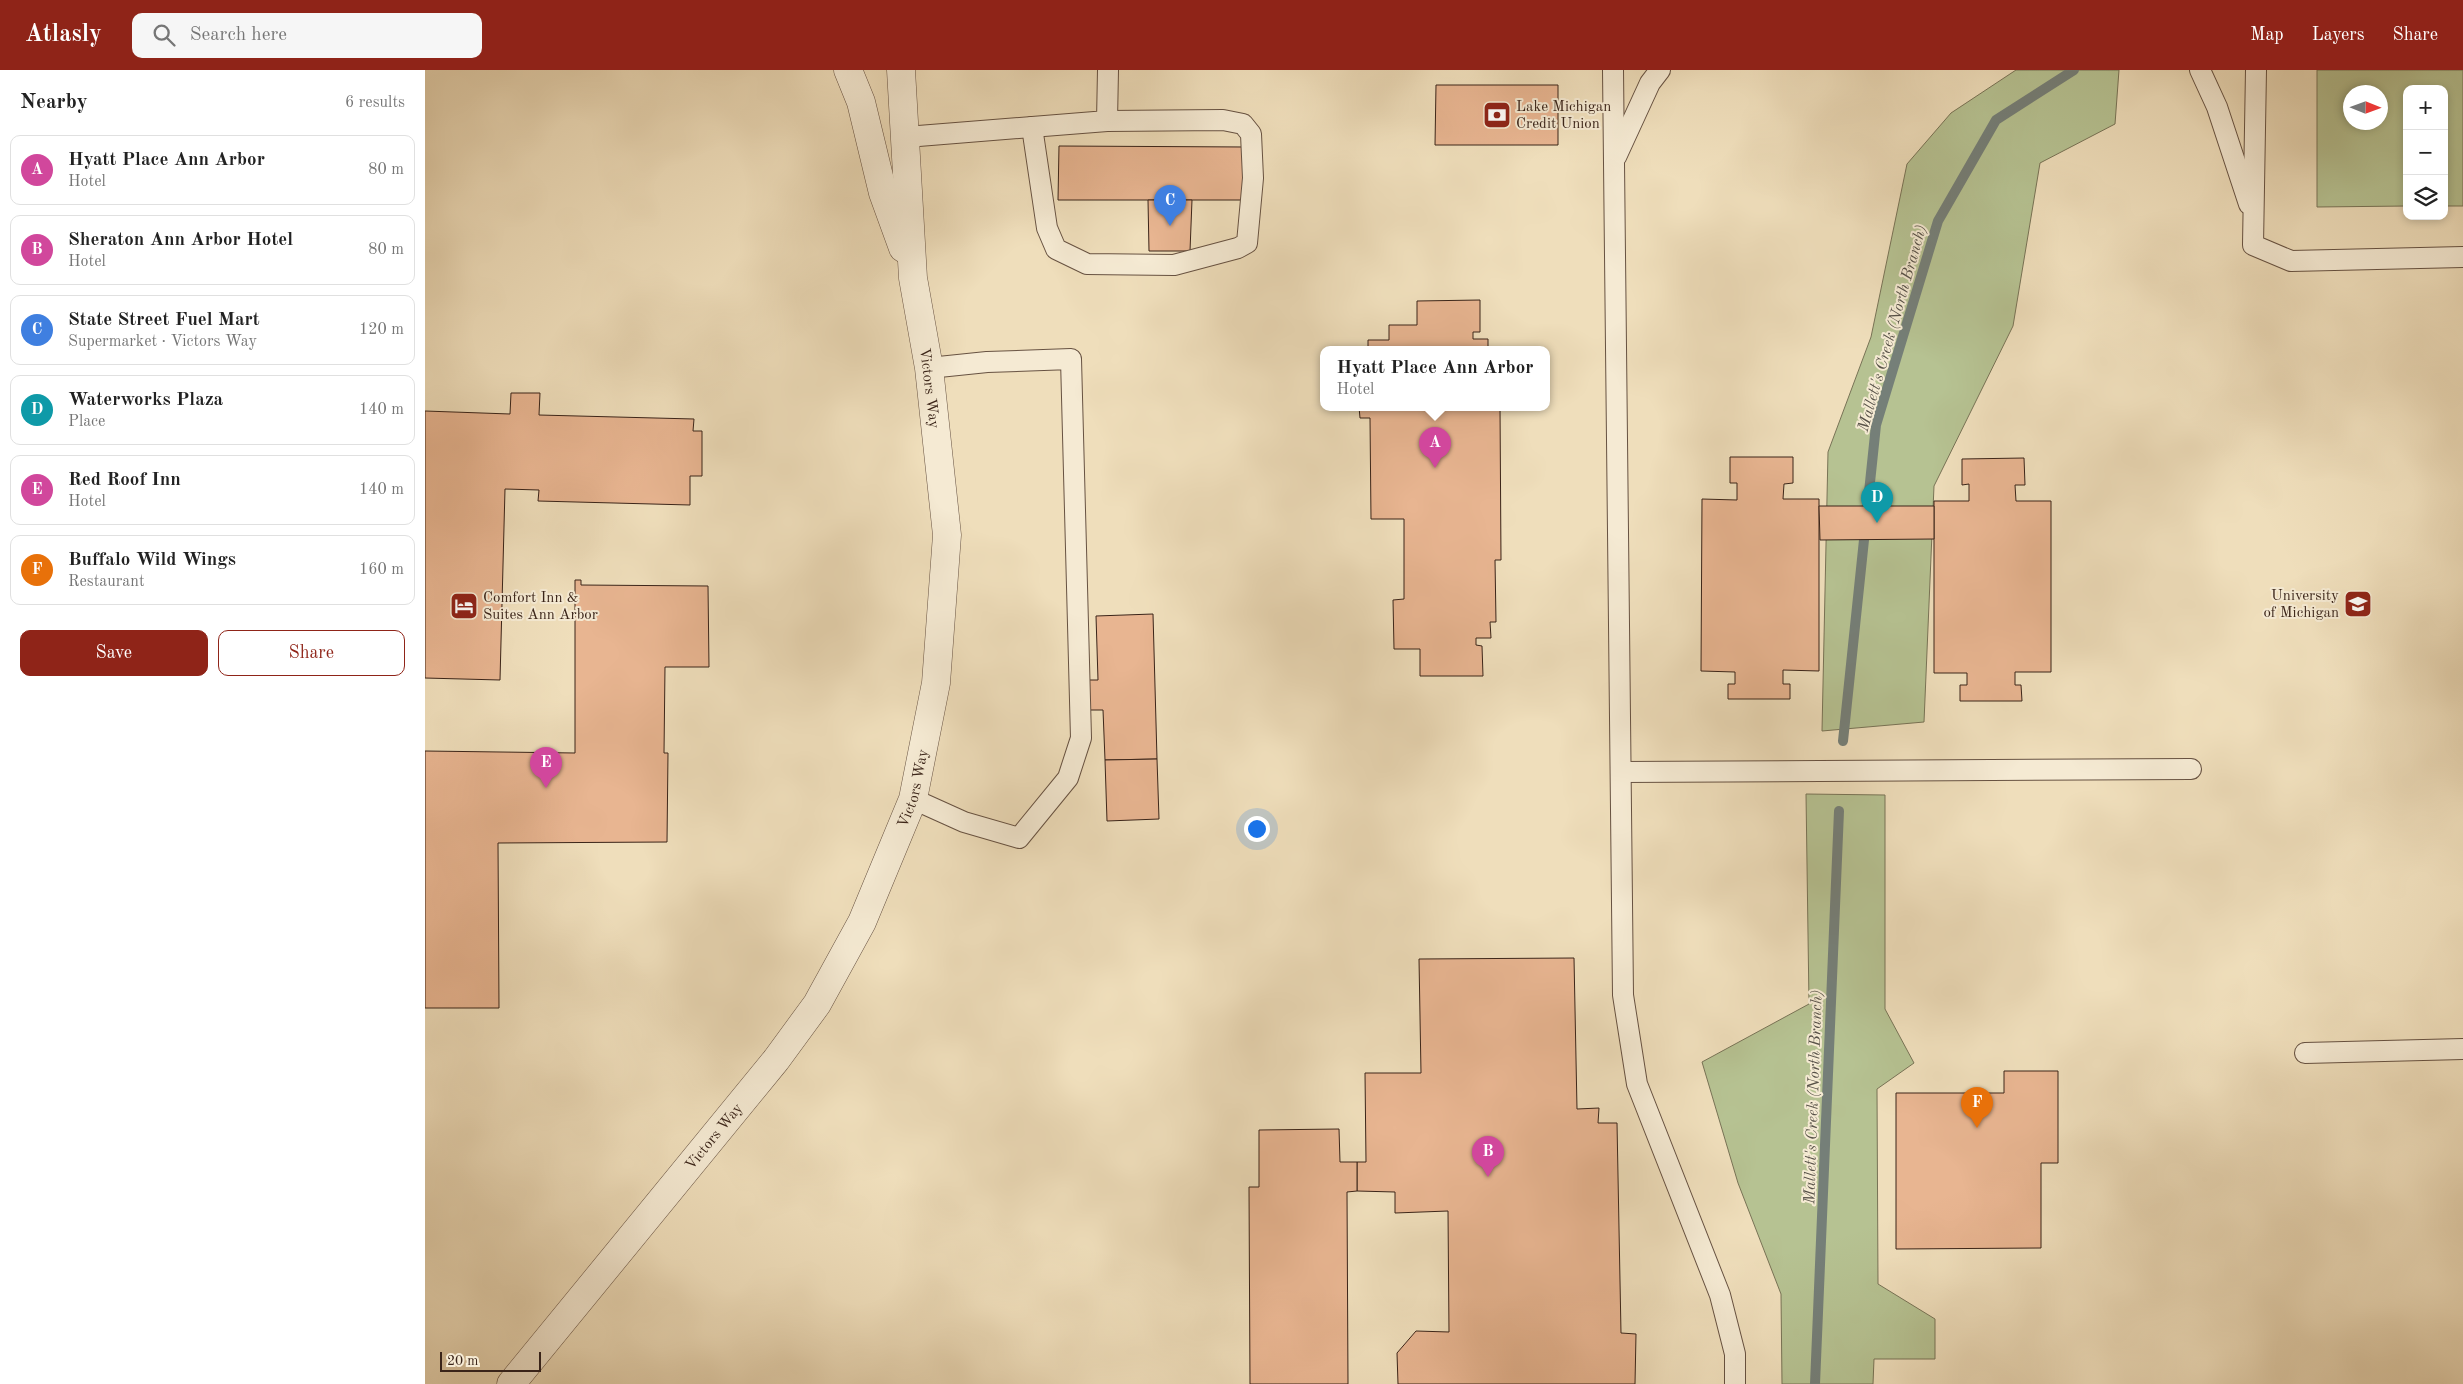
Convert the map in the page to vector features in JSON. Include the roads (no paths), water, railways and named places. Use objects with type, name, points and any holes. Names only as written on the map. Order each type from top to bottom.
[{"type":"street","points":[[848,70],[861,102],[883,193],[913,278]]},
{"type":"street","name":"Victors Way","points":[[511,1384],[776,1060],[817,1004],[862,922],[913,799],[936,684],[947,535],[929,368],[913,278],[901,70]]},
{"type":"lane","points":[[1107,121],[1108,70]]},
{"type":"lane","points":[[1613,70],[1623,995],[1637,1084],[1720,1296],[1735,1354],[1735,1384]]},
{"type":"lane","points":[[1613,163],[1650,83],[1660,70]]},
{"type":"lane","points":[[2200,70],[2217,107],[2253,218]]},
{"type":"lane","points":[[2256,70],[2253,245],[2291,261],[2463,256]]},
{"type":"lane","points":[[905,137],[1107,121],[1223,120],[1243,124],[1251,134],[1253,178],[1247,243],[1238,248],[1174,265],[1087,264],[1056,248],[1047,228],[1032,127]]},
{"type":"lane","points":[[913,799],[963,822],[1019,838],[1068,778],[1076,760],[1081,738],[1071,359],[987,362],[929,368]]},
{"type":"lane","points":[[1621,772],[2191,769]]},
{"type":"lane","points":[[2305,1053],[2463,1049]]},
{"type":"waterway","name":"Mallett's Creek (North Branch)","points":[[1843,741],[1876,425],[1938,221],[1996,120],[2074,70]]},
{"type":"waterway","name":"Mallett's Creek (North Branch)","points":[[1815,1384],[1839,811]]},
{"type":"place","name":"Lake Michigan Credit Union","points":[[1497,115]]},
{"type":"place","name":"State Street Fuel Mart","points":[[1170,226]]},
{"type":"place","name":"Hyatt Place Ann Arbor","points":[[1435,468]]},
{"type":"place","name":"Waterworks Plaza","points":[[1877,523]]},
{"type":"place","name":"University of Michigan","points":[[2358,604]]},
{"type":"place","name":"Comfort Inn & Suites Ann Arbor","points":[[464,606]]},
{"type":"place","name":"Red Roof Inn","points":[[546,788]]},
{"type":"place","name":"Buffalo Wild Wings","points":[[1977,1128]]},
{"type":"place","name":"Sheraton Ann Arbor Hotel","points":[[1488,1177]]}]
